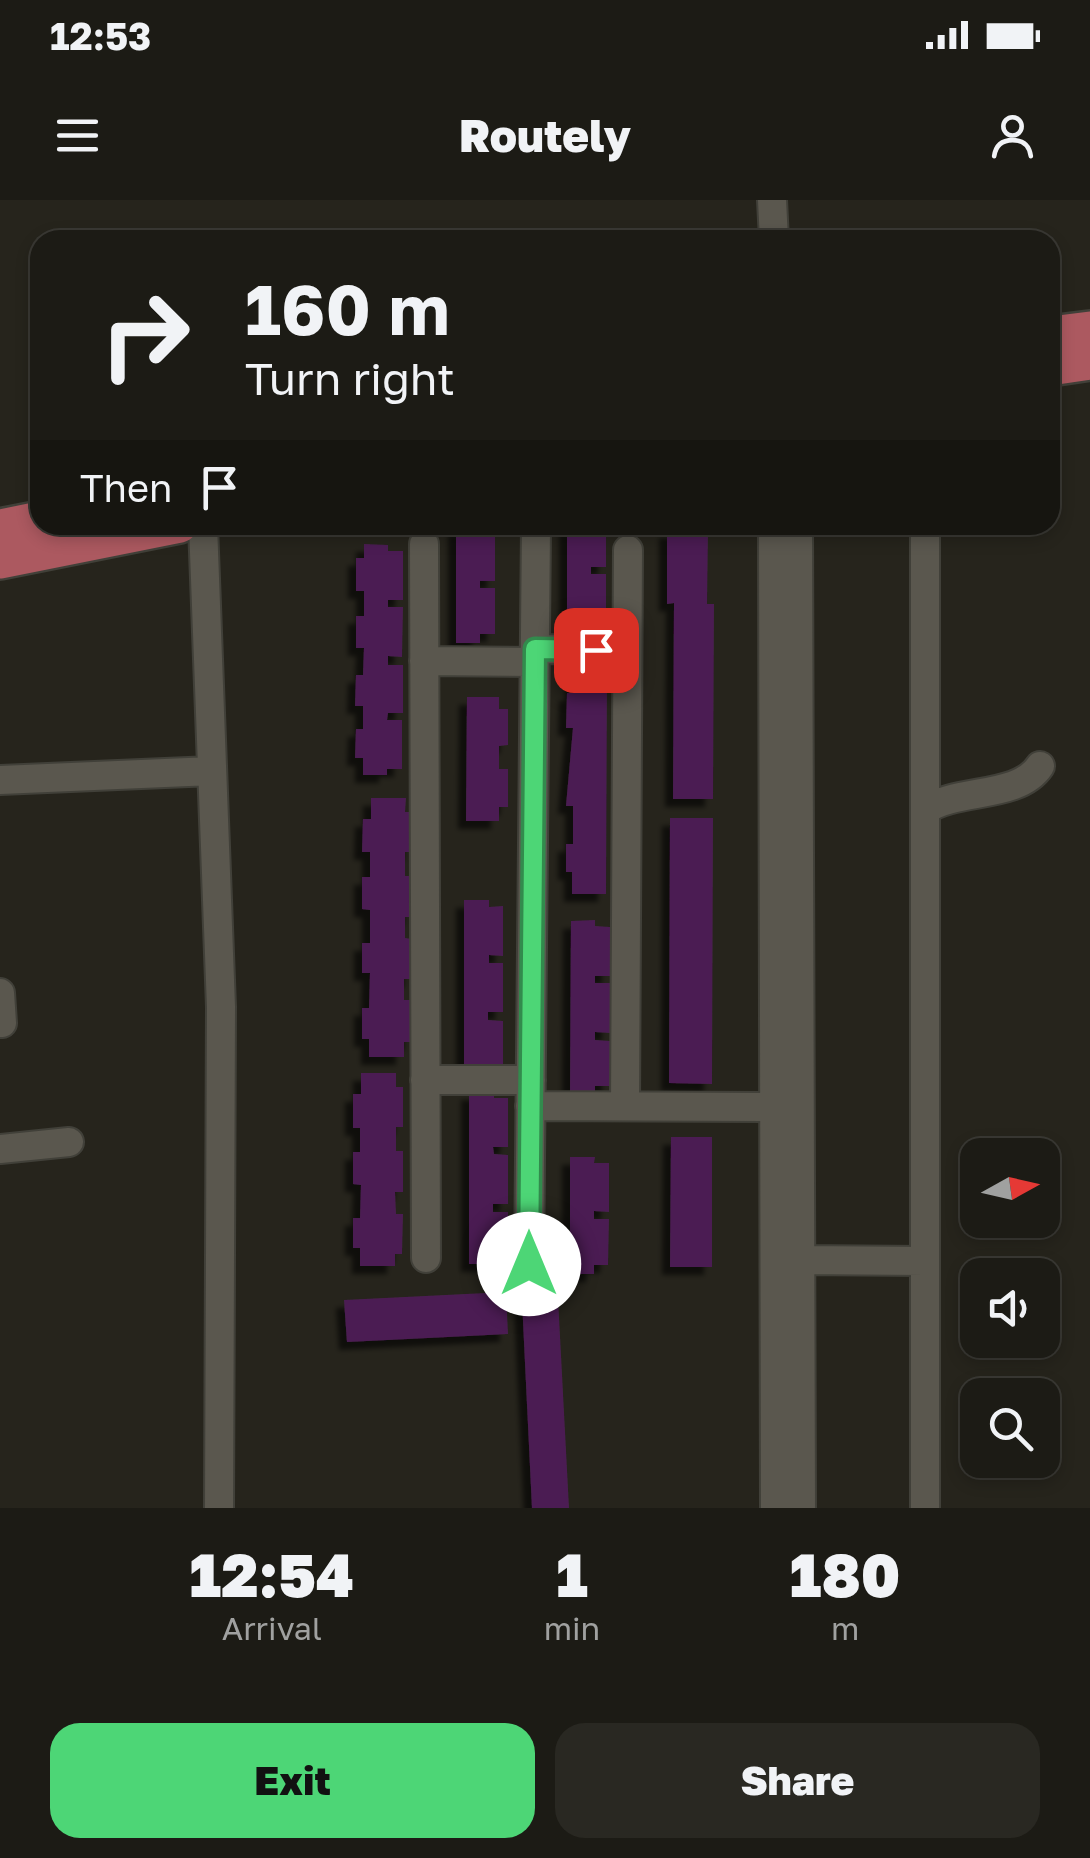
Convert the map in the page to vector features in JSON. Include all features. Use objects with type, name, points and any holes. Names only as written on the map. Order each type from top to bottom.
[{"type":"main road","points":[[1060,333],[1090,329]]},
{"type":"main road","points":[[1060,366],[1090,362]]},
{"type":"main road","points":[[0,527],[30,521]]},
{"type":"main road","points":[[0,561],[130,535]]},
{"type":"street","points":[[772,200],[774,230]]},
{"type":"street","points":[[202,535],[221,1007],[219,1508]]},
{"type":"street","points":[[529,1264],[536,535]]},
{"type":"street","points":[[773,535],[776,1508]]},
{"type":"street","points":[[798,535],[801,1508]]},
{"type":"street","points":[[925,535],[925,1508]]},
{"type":"street","points":[[424,544],[426,1258]]},
{"type":"street","points":[[625,1106],[628,550]]},
{"type":"street","points":[[424,661],[628,650]]},
{"type":"street","points":[[925,810],[939,800],[1025,781],[1040,766]]},
{"type":"street","points":[[0,780],[212,770]]},
{"type":"street","points":[[0,993],[2,1024]]},
{"type":"street","points":[[425,1080],[625,1106],[774,1107]]},
{"type":"street","points":[[0,1149],[70,1142]]},
{"type":"street","points":[[800,1260],[925,1261]]},
{"type":"building","points":[[456,535],[495,535],[495,581],[480,581],[480,588],[495,588],[495,634],[480,634],[480,643],[456,643]]},
{"type":"building","points":[[567,535],[606,535],[606,567],[591,567],[591,574],[606,574],[606,620],[591,620],[591,630],[567,629]]},
{"type":"building","points":[[667,535],[708,535],[707,604],[714,604],[713,799],[673,799],[674,603],[667,604]]},
{"type":"building","points":[[364,544],[388,545],[388,551],[403,551],[403,600],[388,600],[388,607],[403,607],[402,657],[388,656],[388,665],[403,665],[403,713],[388,713],[387,720],[402,720],[402,769],[387,769],[387,775],[363,775],[363,758],[355,758],[356,729],[363,729],[363,706],[355,706],[356,675],[363,675],[364,648],[356,648],[356,616],[364,616],[364,591],[356,591],[356,558],[364,558]]},
{"type":"building","points":[[573,674],[607,674],[606,894],[572,894],[572,872],[566,872],[566,844],[573,844],[573,806],[566,806],[573,728],[566,728],[567,693],[573,693]]},
{"type":"building","points":[[467,697],[499,697],[499,709],[508,709],[508,745],[499,746],[499,769],[508,769],[508,807],[499,807],[499,821],[466,821]]},
{"type":"building","points":[[371,798],[406,798],[405,812],[412,812],[412,852],[405,852],[405,876],[412,876],[412,917],[405,917],[405,938],[412,939],[412,979],[404,979],[404,1000],[412,1000],[412,1042],[404,1042],[404,1057],[369,1057],[369,1039],[362,1039],[362,1008],[369,1008],[370,973],[362,973],[362,943],[370,943],[370,910],[362,909],[362,877],[370,877],[370,852],[362,852],[363,819],[371,819]]},
{"type":"building","points":[[670,818],[713,818],[712,1084],[669,1083]]},
{"type":"building","points":[[464,900],[489,900],[489,907],[503,906],[503,956],[489,955],[489,963],[503,963],[503,1012],[488,1012],[488,1020],[503,1021],[503,1066],[488,1066],[488,1073],[464,1072]]},
{"type":"building","points":[[595,920],[595,926],[610,927],[610,976],[595,976],[595,983],[610,983],[610,1033],[595,1032],[595,1040],[610,1041],[610,1086],[595,1086],[595,1093],[570,1093],[571,921]]},
{"type":"building","points":[[361,1073],[396,1073],[396,1087],[403,1087],[403,1127],[396,1127],[396,1151],[403,1151],[403,1192],[395,1192],[396,1214],[403,1214],[402,1254],[395,1254],[395,1266],[360,1266],[360,1248],[353,1248],[353,1218],[360,1218],[361,1185],[353,1184],[353,1152],[360,1152],[360,1128],[353,1128],[353,1094],[361,1094]]},
{"type":"building","points":[[469,1092],[494,1092],[494,1098],[508,1098],[508,1147],[493,1147],[494,1154],[508,1155],[508,1204],[493,1204],[493,1212],[508,1212],[508,1258],[493,1258],[493,1264],[469,1264]]},
{"type":"building","points":[[671,1137],[712,1137],[712,1267],[670,1267]]},
{"type":"building","points":[[570,1157],[595,1157],[594,1163],[609,1163],[609,1212],[594,1211],[594,1219],[609,1219],[608,1265],[594,1265],[594,1274],[570,1274]]},
{"type":"building","points":[[506,1292],[508,1334],[347,1342],[344,1300]]},
{"type":"building","points":[[558,1298],[569,1508],[532,1508],[522,1300]]},
{"type":"route","points":[[529,1264],[535,649],[596,650]]}]
